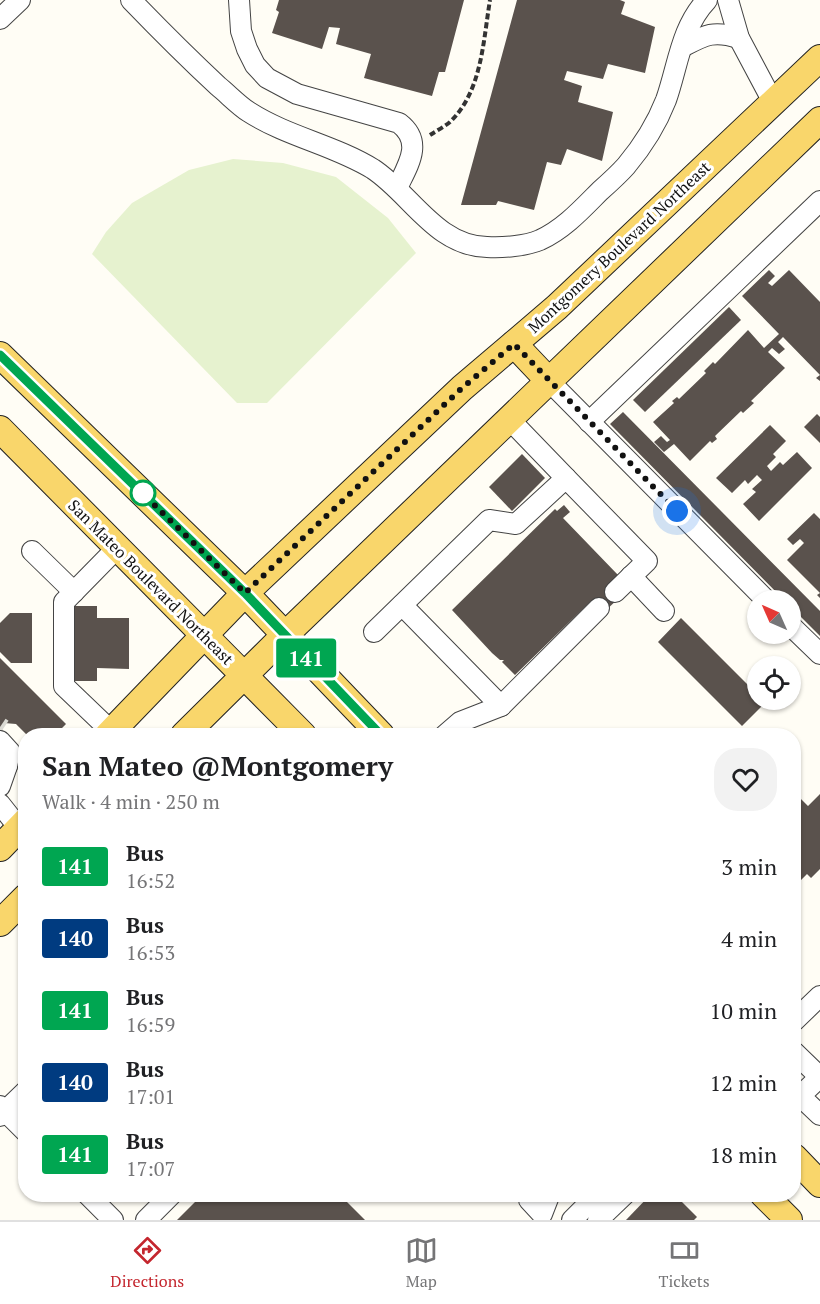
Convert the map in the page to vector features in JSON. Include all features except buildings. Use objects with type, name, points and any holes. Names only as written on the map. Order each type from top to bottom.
[{"type":"main road","name":"Montgomery Boulevard Northeast","points":[[115,728],[245,593],[462,388],[557,307],[773,102],[819,62]]},
{"type":"main road","points":[[191,728],[820,120]]},
{"type":"main road","points":[[514,344],[549,381]]},
{"type":"main road","points":[[0,355],[245,593],[374,728]]},
{"type":"main road","name":"San Mateo Boulevard Northeast","points":[[0,429],[296,728]]},
{"type":"main road","points":[[0,848],[18,828]]},
{"type":"main road","points":[[0,923],[18,905]]},
{"type":"main road","points":[[801,1165],[820,1184]]},
{"type":"main road","points":[[771,1202],[788,1220]]},
{"type":"street","points":[[0,19],[20,0]]},
{"type":"street","points":[[130,0],[194,64],[249,112],[307,140],[336,149],[374,170],[397,188],[441,231],[463,242],[485,248],[511,246],[539,240],[564,225],[626,166],[646,138],[666,101],[685,33],[707,0]]},
{"type":"street","points":[[239,0],[241,31],[247,49],[255,65],[267,78],[297,94],[399,123],[408,130],[412,138],[411,160],[397,188]]},
{"type":"street","points":[[728,0],[739,38],[773,102]]},
{"type":"street","points":[[682,47],[705,35],[722,33],[739,38]]},
{"type":"street","points":[[589,422],[820,201]]},
{"type":"street","points":[[549,381],[756,590]]},
{"type":"street","points":[[509,420],[647,561],[615,592]]},
{"type":"street","points":[[374,632],[489,520],[516,524],[566,478]]},
{"type":"street","points":[[105,728],[64,686],[64,602],[117,548]]},
{"type":"street","points":[[32,551],[74,592]]},
{"type":"street","points":[[631,576],[664,611]]},
{"type":"street","points":[[402,605],[501,706]]},
{"type":"street","points":[[454,728],[460,722],[501,706],[599,608]]},
{"type":"street","points":[[801,636],[820,654]]},
{"type":"street","points":[[0,786],[4,750]]},
{"type":"street","points":[[0,804],[18,820]]},
{"type":"street","points":[[801,1014],[820,996]]},
{"type":"street","points":[[801,1059],[820,1077],[801,1095]]},
{"type":"street","points":[[801,1097],[820,1115]]},
{"type":"street","points":[[18,1098],[2,1111],[18,1125]]},
{"type":"street","points":[[95,1202],[113,1220]]},
{"type":"street","points":[[146,1220],[164,1202]]},
{"type":"street","points":[[572,1220],[590,1202]]},
{"type":"street","points":[[598,1220],[617,1202]]},
{"type":"path","points":[[430,135],[449,123],[464,104],[478,74],[490,0]]},
{"type":"green space","points":[[233,159],[283,163],[336,177],[388,218],[416,253],[267,403],[237,403],[92,254],[106,232],[132,203],[189,170]]},
{"type":"bus line","name":"141","points":[[0,355],[245,593],[374,728]]},
{"type":"route","points":[[143,493],[141,492],[245,593],[462,388],[514,344],[677,511]]}]
